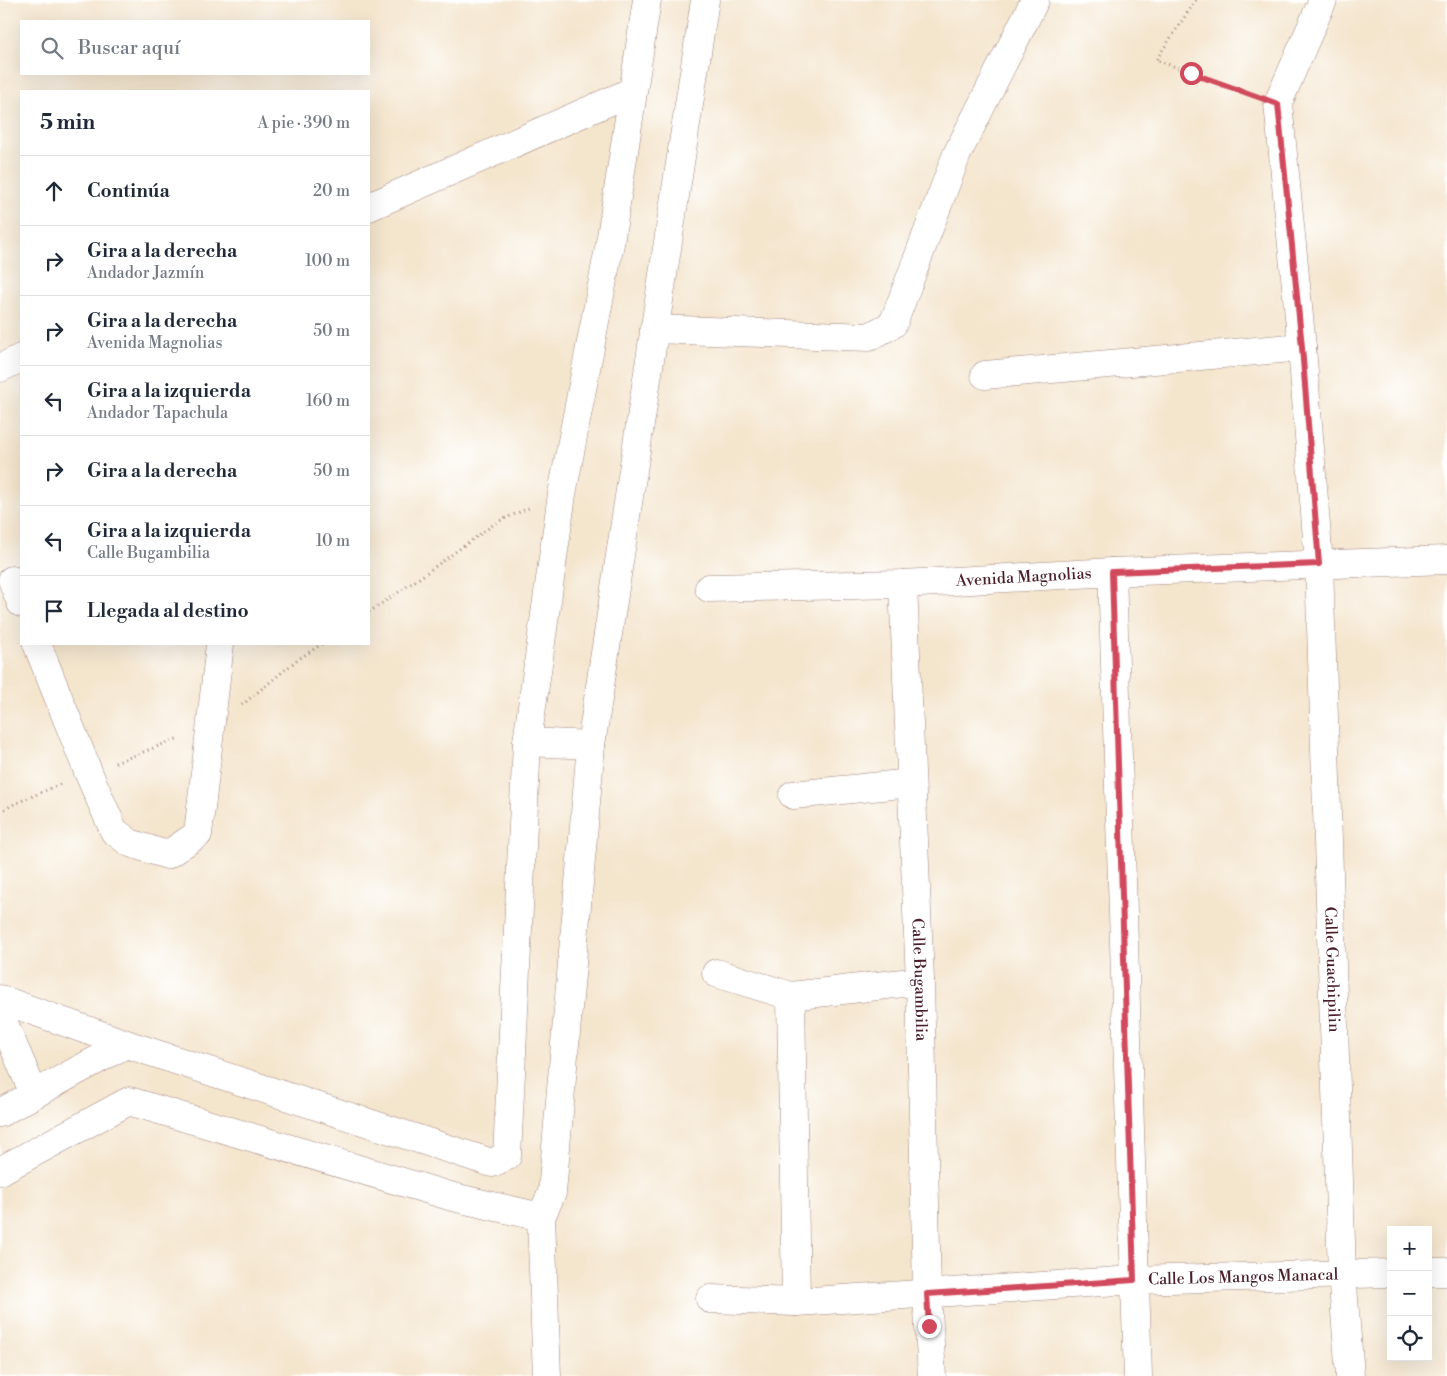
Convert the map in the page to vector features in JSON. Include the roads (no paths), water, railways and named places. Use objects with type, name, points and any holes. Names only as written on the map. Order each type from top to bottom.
[{"type":"street","points":[[0,999],[126,1044],[492,1163],[507,1156],[527,742],[562,494],[610,243],[647,0]]},
{"type":"street","points":[[547,1376],[541,1217],[552,1193],[590,745],[705,0]]},
{"type":"street","points":[[654,329],[869,337],[893,324],[957,154],[1036,0]]},
{"type":"street","name":"Calle Guachipilin","points":[[1323,0],[1278,104],[1302,347],[1319,564],[1342,1273],[1350,1376]]},
{"type":"street","points":[[370,207],[633,91]]},
{"type":"street","points":[[985,375],[1302,347]]},
{"type":"street","points":[[0,368],[20,358]]},
{"type":"street","name":"Avenida Magnolias","points":[[709,588],[903,584],[1112,572],[1447,560]]},
{"type":"street","points":[[1112,572],[1138,1376]]},
{"type":"street","name":"Calle Bugambilia","points":[[903,584],[920,981],[927,1294],[932,1376]]},
{"type":"street","points":[[37,645],[114,831],[130,843],[167,855],[198,834],[220,645]]},
{"type":"street","points":[[527,742],[590,745]]},
{"type":"street","points":[[793,795],[911,783]]},
{"type":"street","points":[[716,972],[791,996],[920,981]]},
{"type":"street","points":[[791,996],[796,1302]]},
{"type":"street","points":[[0,1014],[34,1094]]},
{"type":"street","points":[[0,1113],[126,1044]]},
{"type":"street","points":[[0,1171],[130,1100],[453,1197],[541,1217]]},
{"type":"street","points":[[1432,1272],[1447,1272]]},
{"type":"street","name":"Calle Los Mangos Manacal","points":[[710,1299],[796,1302],[1134,1280],[1387,1273]]}]
